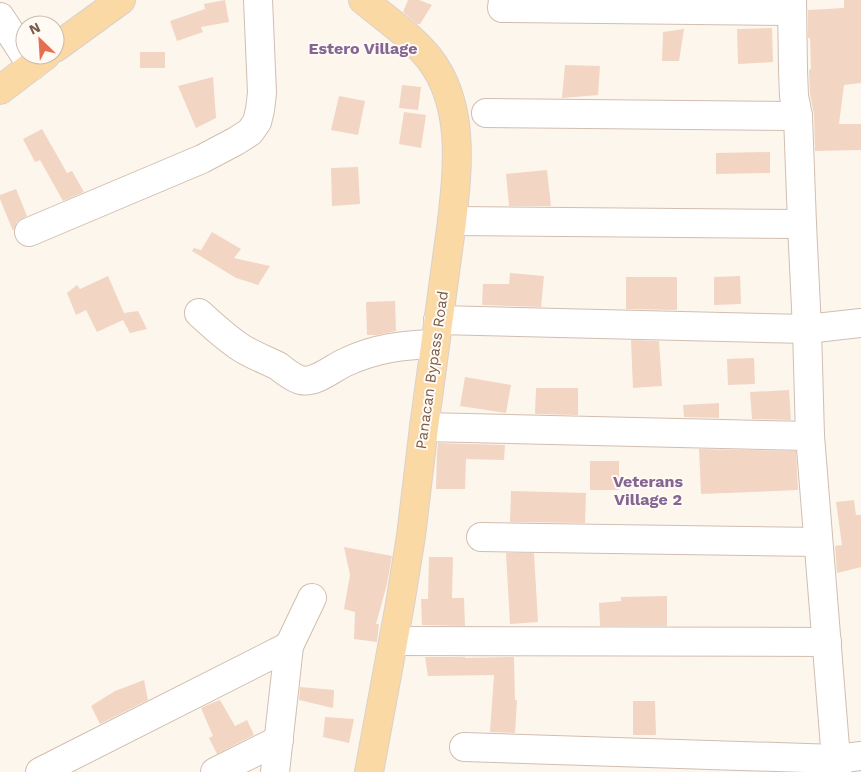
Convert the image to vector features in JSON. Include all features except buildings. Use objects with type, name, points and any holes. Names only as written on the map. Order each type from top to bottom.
[{"type":"main road","points":[[65,41],[121,0]]},
{"type":"main road","name":"Panacan Bypass Road","points":[[363,0],[408,36],[429,58],[443,79],[454,111],[457,151],[455,198],[409,545],[394,641],[369,772]]},
{"type":"main road","points":[[0,90],[32,65]]},
{"type":"street","points":[[29,232],[202,159],[250,132],[257,122],[262,93],[258,0]]},
{"type":"street","points":[[464,747],[845,762],[827,642],[810,436],[798,116],[794,96],[792,6],[502,8],[503,0]]},
{"type":"street","points":[[0,17],[15,34]]},
{"type":"street","points":[[486,113],[798,116]]},
{"type":"street","points":[[452,221],[802,224]]},
{"type":"street","points":[[199,313],[237,346],[276,365],[301,380],[310,380],[328,373],[352,359],[378,350],[406,345],[437,332],[807,329],[861,323]]},
{"type":"street","points":[[424,427],[810,436]]},
{"type":"street","points":[[481,537],[818,542]]},
{"type":"street","points":[[274,772],[289,646],[312,598]]},
{"type":"street","points":[[394,641],[827,642]]},
{"type":"street","points":[[40,772],[289,646]]},
{"type":"street","points":[[215,772],[279,740]]},
{"type":"district","name":"Estero Village","points":[[363,48]]},
{"type":"district","name":"Veterans Village 2","points":[[648,490]]}]
